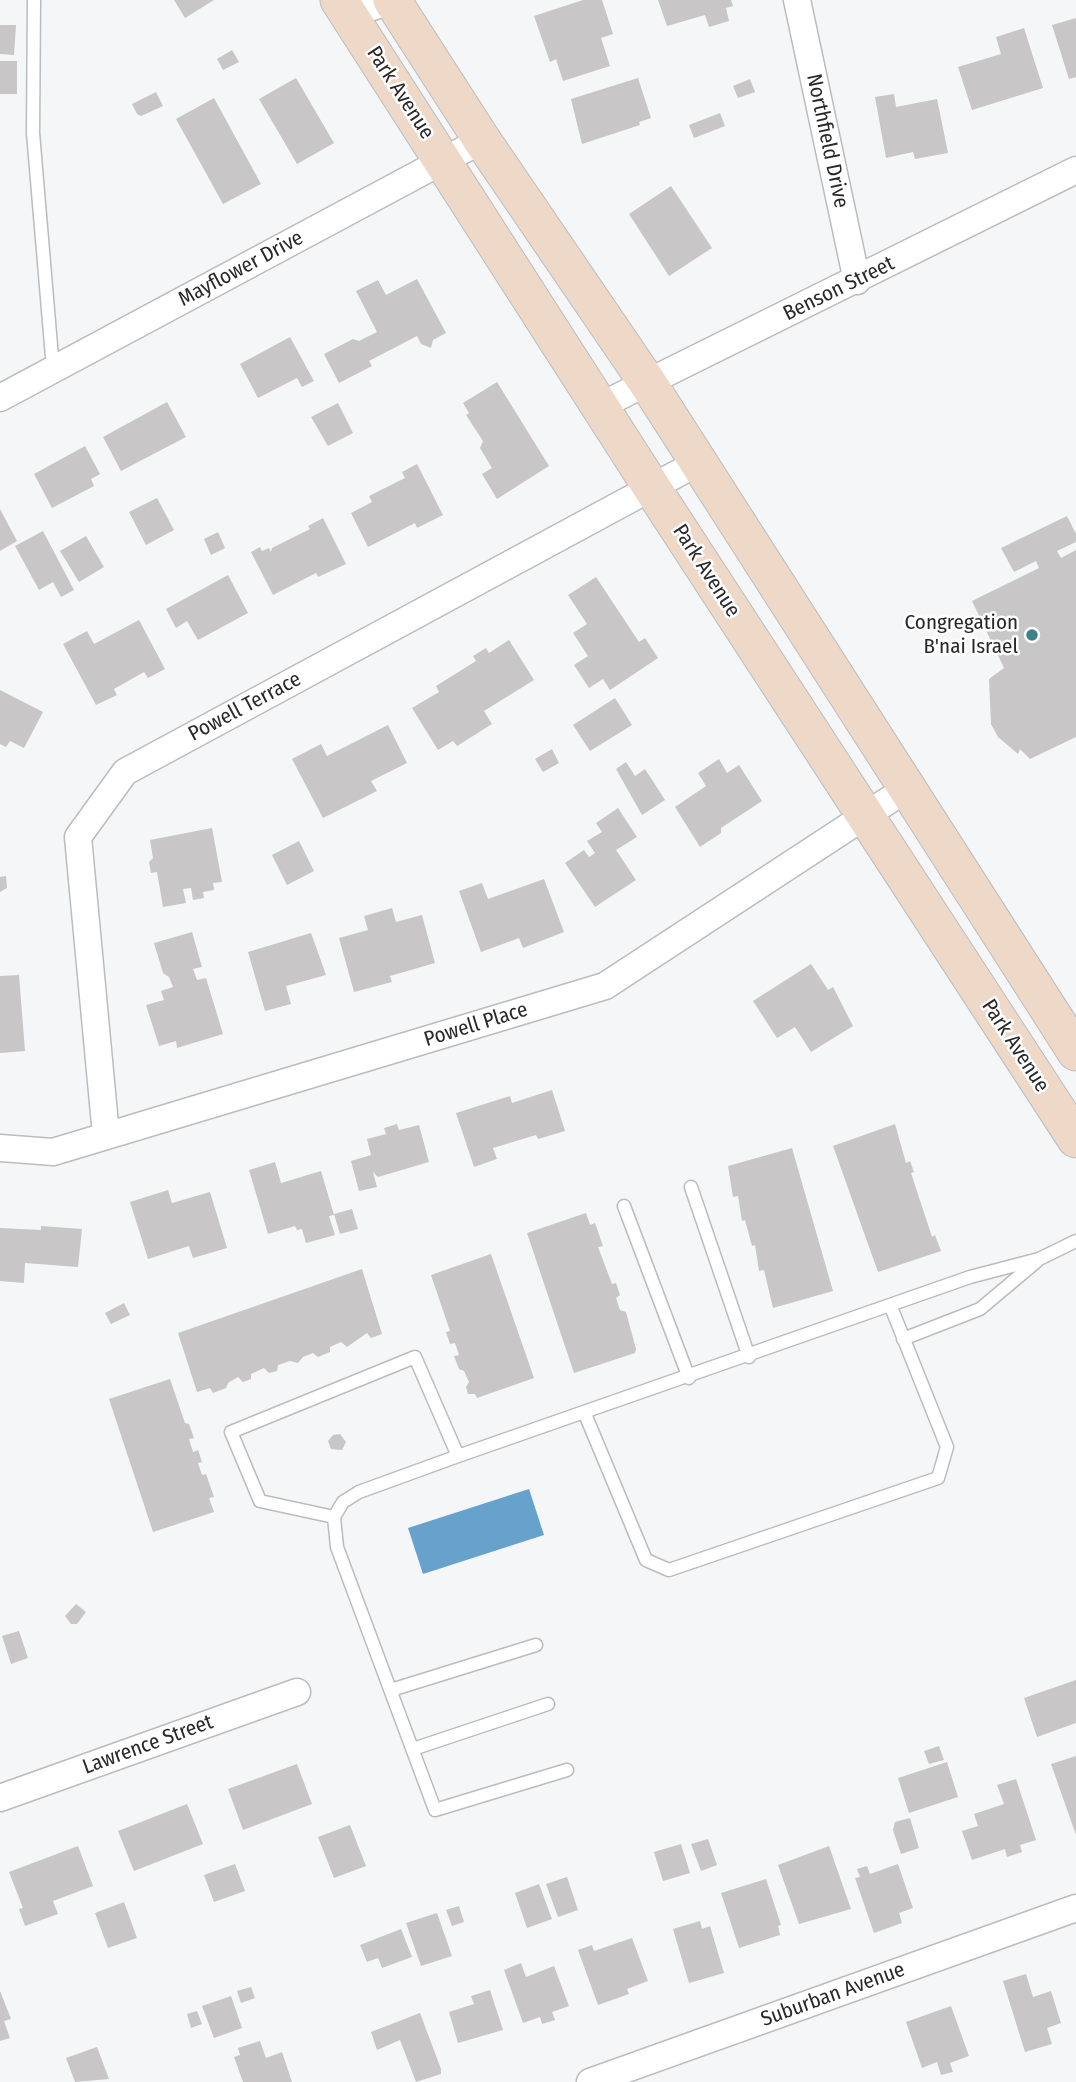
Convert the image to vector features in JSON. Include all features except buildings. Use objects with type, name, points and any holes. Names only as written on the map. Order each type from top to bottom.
[{"type":"main road","name":"Park Avenue","points":[[393,0],[482,141],[649,384],[1076,1052]]},
{"type":"main road","name":"Park Avenue","points":[[344,7],[865,816],[1066,1102],[1076,1139]]},
{"type":"street","points":[[344,7],[393,0]]},
{"type":"street","name":"Northfield Drive","points":[[797,0],[857,281]]},
{"type":"street","name":"Mayflower Drive","points":[[0,398],[482,141]]},
{"type":"street","name":"Benson Street","points":[[600,406],[857,281],[1076,170]]},
{"type":"street","name":"Powell Terrace","points":[[106,1136],[78,836],[125,772],[699,462]]},
{"type":"street","name":"Powell Place","points":[[0,1149],[53,1152],[605,986],[906,789]]},
{"type":"street","name":"Lawrence Street","points":[[0,1798],[297,1692]]},
{"type":"street","name":"Suburban Avenue","points":[[590,2082],[650,2072],[1076,1908]]},
{"type":"lane","points":[[34,0],[33,133],[53,370]]},
{"type":"lane","points":[[691,1187],[749,1357]]},
{"type":"lane","points":[[624,1206],[689,1378]]},
{"type":"lane","points":[[567,1770],[435,1810],[337,1547],[334,1517],[343,1502],[359,1492],[458,1456],[689,1378],[971,1277],[1039,1259],[1076,1241]]},
{"type":"lane","points":[[903,1339],[980,1309],[1039,1259]]},
{"type":"lane","points":[[585,1414],[646,1560],[668,1570],[938,1478],[947,1447],[891,1307]]},
{"type":"lane","points":[[334,1517],[260,1501],[231,1432],[415,1357],[458,1456]]},
{"type":"lane","points":[[391,1690],[537,1645]]},
{"type":"lane","points":[[413,1749],[548,1704]]},
{"type":"water","points":[[529,1489],[544,1535],[423,1574],[408,1528]]},
{"type":"place","name":"Congregation B'nai Israel","points":[[1032,635]]}]
